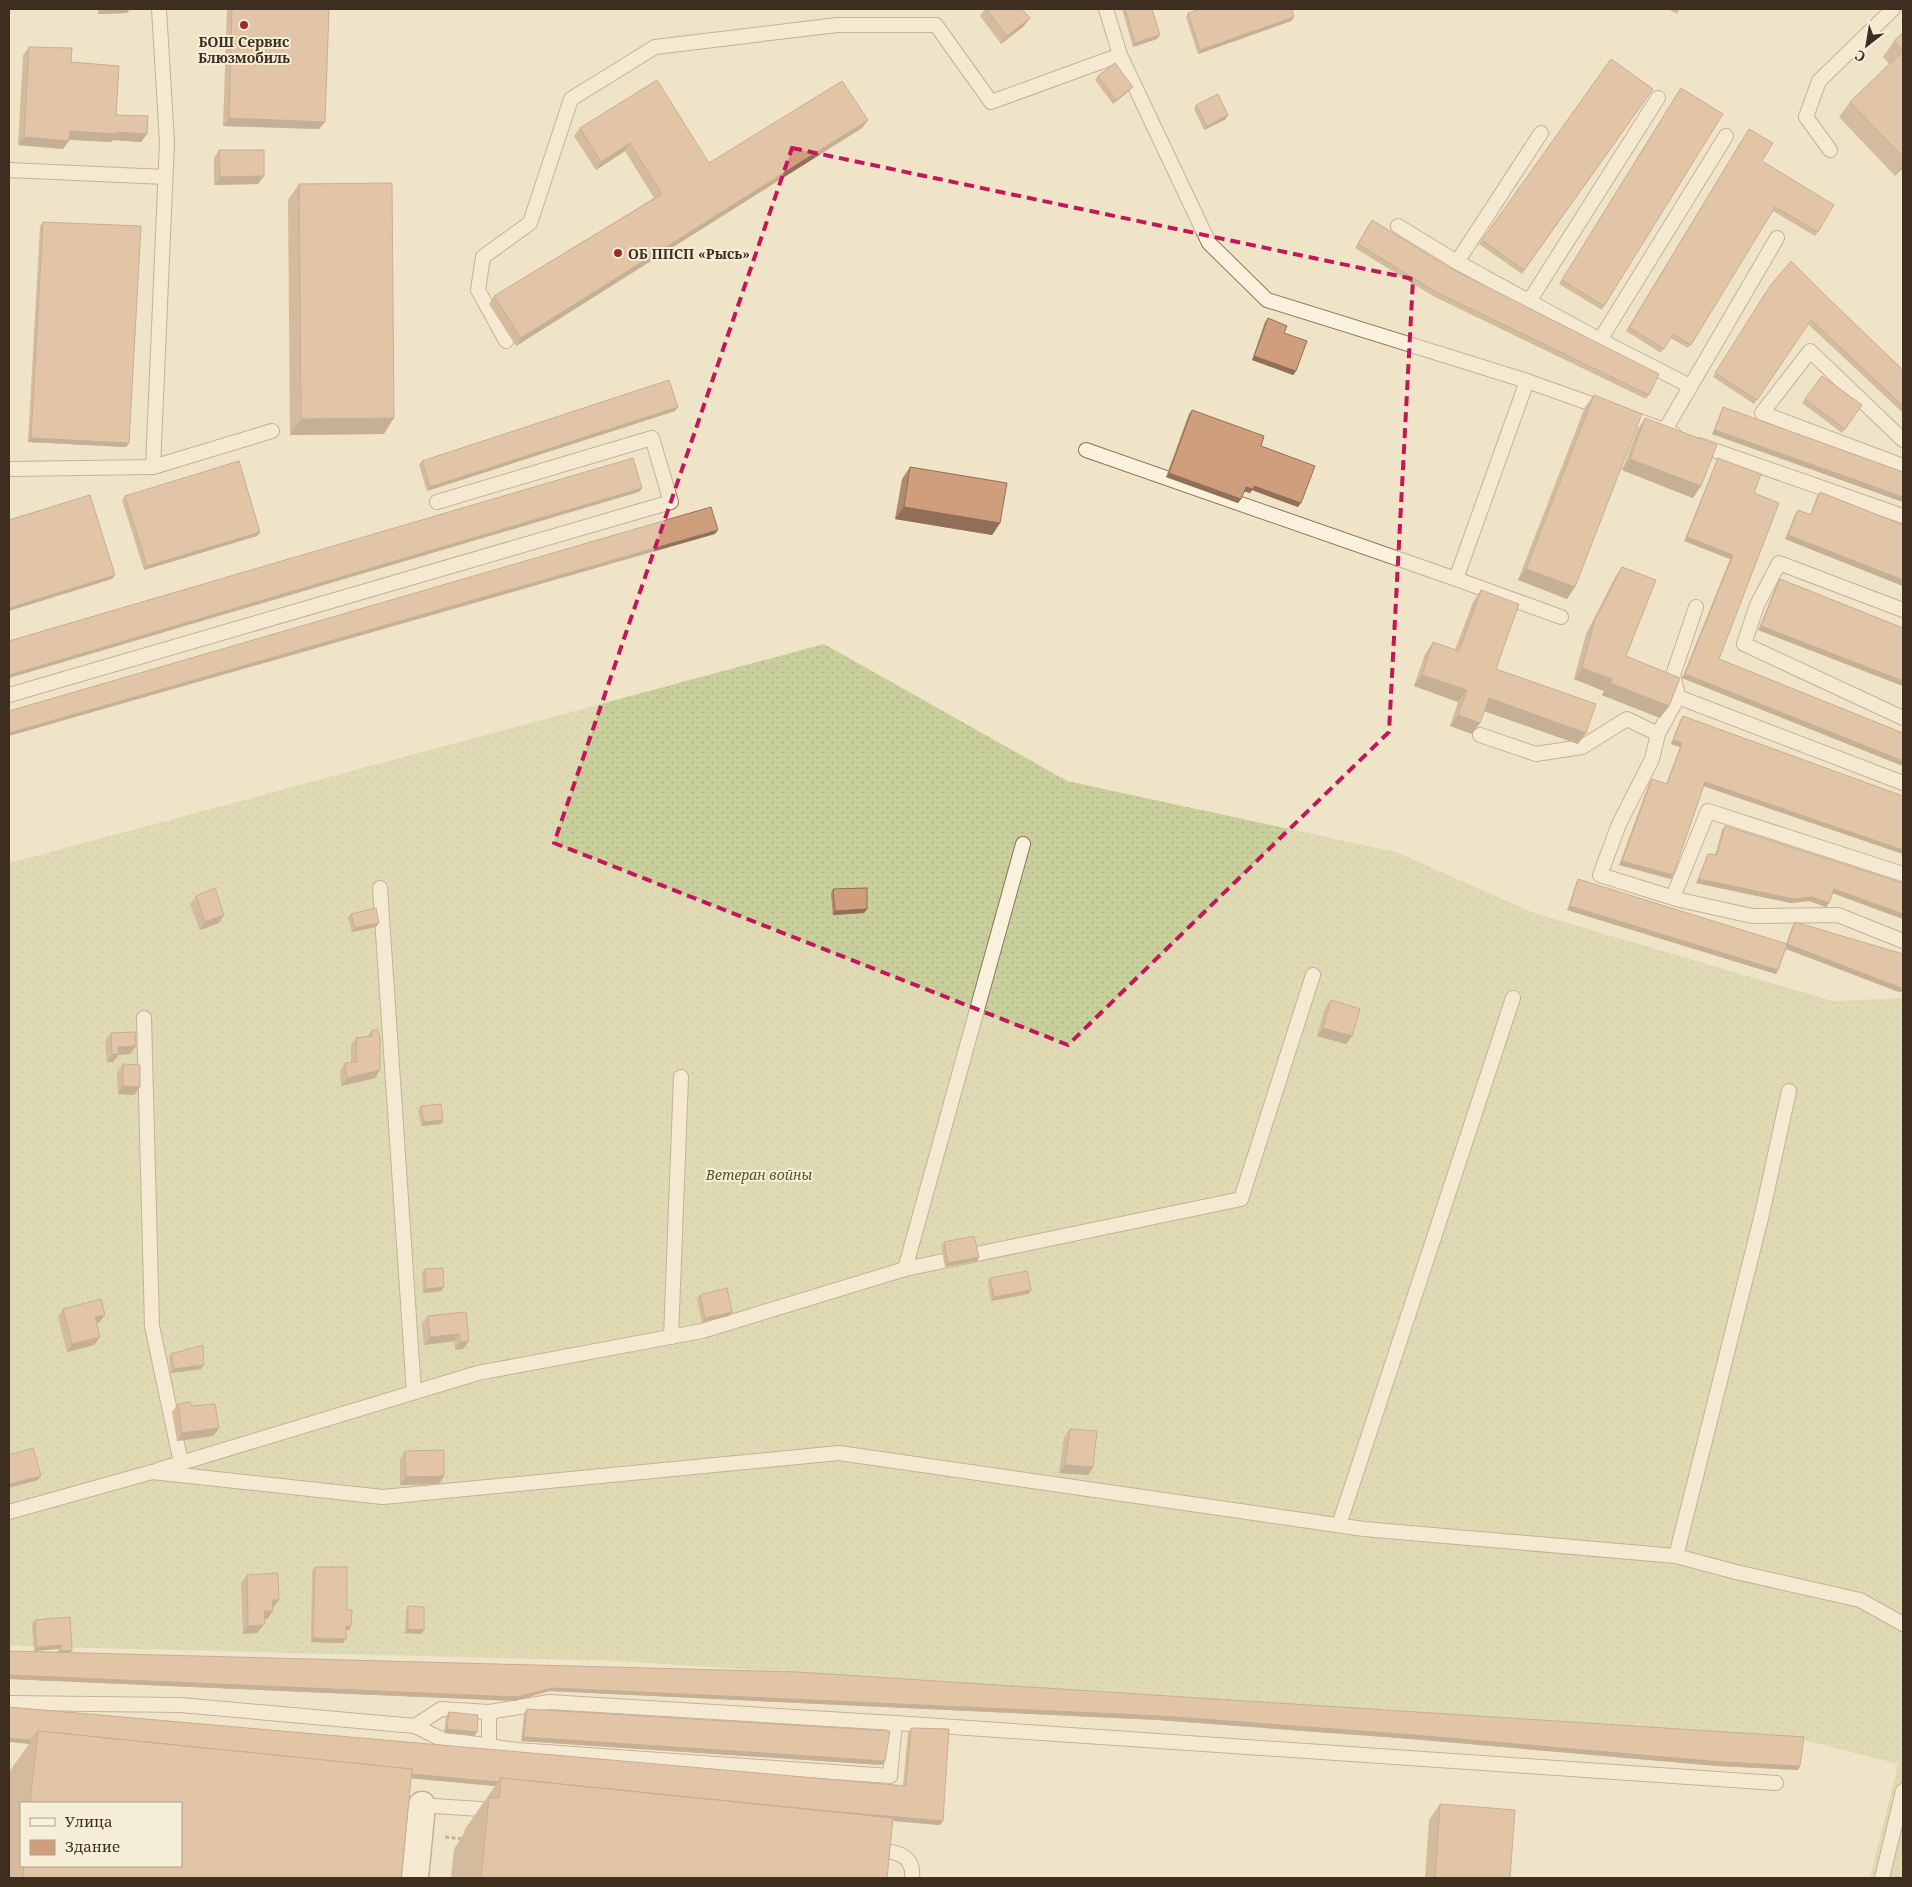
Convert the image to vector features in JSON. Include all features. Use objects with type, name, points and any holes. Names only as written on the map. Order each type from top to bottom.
[{"type":"street","points":[[410,1867],[413,1805]]},
{"type":"lane","points":[[153,467],[167,142],[159,9]]},
{"type":"lane","points":[[1106,9],[1120,55],[1209,244],[1267,300],[1528,381],[1665,430],[1711,450],[1903,516]]},
{"type":"lane","points":[[1830,150],[1806,117],[1819,81],[1893,9]]},
{"type":"lane","points":[[506,341],[478,290],[483,258],[530,223],[570,99],[655,47],[836,25],[936,25],[991,102],[1120,55]]},
{"type":"lane","points":[[1530,300],[1658,98]]},
{"type":"lane","points":[[1457,262],[1541,133]]},
{"type":"lane","points":[[1600,340],[1726,136]]},
{"type":"lane","points":[[9,170],[165,177]]},
{"type":"lane","points":[[1398,226],[1457,262],[1530,300],[1600,340],[1690,386]]},
{"type":"lane","points":[[1665,430],[1777,238]]},
{"type":"lane","points":[[1903,440],[1810,351],[1762,413],[1903,466]]},
{"type":"lane","points":[[1456,579],[1528,381]]},
{"type":"lane","points":[[9,469],[153,467],[272,431]]},
{"type":"lane","points":[[9,695],[671,502],[652,438],[437,502]]},
{"type":"lane","points":[[1086,450],[1561,616]]},
{"type":"lane","points":[[1903,610],[1779,563],[1757,605],[1744,644],[1903,718]]},
{"type":"lane","points":[[1696,607],[1673,675],[1678,697],[1658,734],[1652,759],[1619,824],[1600,875],[1673,898],[1752,916],[1838,915],[1903,941]]},
{"type":"lane","points":[[1678,697],[1903,783]]},
{"type":"lane","points":[[1480,735],[1536,754],[1582,747],[1626,719],[1658,734]]},
{"type":"lane","points":[[1673,898],[1708,810],[1903,874]]},
{"type":"lane","points":[[904,1269],[1024,844]]},
{"type":"lane","points":[[380,888],[414,1392]]},
{"type":"lane","points":[[9,1512],[152,1472],[478,1373],[702,1331],[904,1269],[1241,1199],[1313,975]]},
{"type":"lane","points":[[1339,1525],[1513,998]]},
{"type":"lane","points":[[144,1018],[152,1326],[181,1463]]},
{"type":"lane","points":[[671,1337],[681,1077]]},
{"type":"lane","points":[[1676,1556],[1762,1214],[1789,1091]]},
{"type":"lane","points":[[152,1472],[383,1497],[839,1453],[1339,1525],[1676,1556],[1736,1572],[1860,1600],[1903,1624]]},
{"type":"lane","points":[[415,1726],[441,1709],[489,1712],[549,1702],[895,1723],[1776,1783]]},
{"type":"lane","points":[[9,1703],[180,1705],[415,1726],[439,1738],[517,1750],[890,1776],[895,1723]]},
{"type":"lane","points":[[489,1712],[489,1746]]},
{"type":"lane","points":[[1882,1878],[1903,1790]]},
{"type":"lane","points":[[413,1805],[506,1811]]},
{"type":"lane","points":[[860,1848],[897,1852],[911,1865],[913,1871],[912,1878]]},
{"type":"path","points":[[464,1839],[473,1840]]},
{"type":"highlighted area","points":[[792,148],[1413,279],[1389,732],[1068,1045],[554,843]]},
{"type":"green space","name":"Ветеран войны","points":[[824,644],[1067,781],[1396,852],[1534,913],[1833,1001],[1903,998],[1903,1878],[1870,1878],[1898,1764],[1796,1738],[619,1661],[9,1646],[9,863]]},
{"type":"building","points":[[232,9],[329,9],[325,122],[229,118]]},
{"type":"building","points":[[986,9],[1022,9],[1030,18],[1007,36]]},
{"type":"building","points":[[1125,9],[1152,9],[1160,35],[1135,43]]},
{"type":"building","points":[[1201,9],[1292,9],[1294,17],[1200,50],[1188,13]]},
{"type":"building","points":[[1903,32],[1903,51],[1894,41]]},
{"type":"building","points":[[29,47],[72,48],[71,62],[119,66],[116,115],[148,116],[147,134],[70,131],[69,141],[24,137]]},
{"type":"building","points":[[1903,51],[1903,157],[1850,102]]},
{"type":"building","points":[[1611,59],[1653,89],[1524,270],[1482,240]]},
{"type":"building","points":[[1115,63],[1133,87],[1116,100],[1098,76]]},
{"type":"building","name":"ОБ ППСП «Рысь»","points":[[657,80],[709,163],[842,81],[868,120],[521,338],[494,296],[662,194],[630,143],[601,162],[580,128]]},
{"type":"building","points":[[1681,88],[1723,114],[1604,306],[1562,280]]},
{"type":"building","points":[[1218,94],[1228,115],[1207,126],[1196,105]]},
{"type":"building","points":[[1749,129],[1773,143],[1762,161],[1834,205],[1818,232],[1775,207],[1691,345],[1673,334],[1664,349],[1629,327]]},
{"type":"building","points":[[219,150],[264,150],[264,176],[220,177]]},
{"type":"building","points":[[392,183],[394,418],[301,419],[299,184]]},
{"type":"building","points":[[1372,220],[1448,267],[1659,374],[1649,395],[1436,292],[1358,244]]},
{"type":"building","points":[[43,222],[141,226],[129,443],[31,438]]},
{"type":"building","points":[[1791,261],[1903,370],[1903,406],[1811,320],[1757,400],[1715,373],[1770,286]]},
{"type":"building","points":[[1268,318],[1287,326],[1284,333],[1307,341],[1296,371],[1254,356]]},
{"type":"building","points":[[1822,376],[1862,405],[1845,429],[1805,399]]},
{"type":"building","points":[[669,380],[678,407],[430,487],[422,461]]},
{"type":"building","points":[[1594,395],[1642,414],[1575,587],[1526,569]]},
{"type":"building","points":[[1723,407],[1903,472],[1903,497],[1715,430]]},
{"type":"building","points":[[1192,410],[1264,436],[1261,446],[1315,466],[1301,503],[1254,486],[1253,489],[1246,487],[1241,499],[1169,473]]},
{"type":"building","points":[[1645,418],[1717,445],[1701,486],[1630,459]]},
{"type":"building","points":[[633,458],[642,488],[9,675],[9,641]]},
{"type":"building","points":[[1718,458],[1761,474],[1754,493],[1779,503],[1719,659],[1903,733],[1903,761],[1685,674],[1733,555],[1687,537]]},
{"type":"building","points":[[239,461],[260,532],[147,566],[125,496]]},
{"type":"building","points":[[910,467],[1007,483],[1000,523],[904,507]]},
{"type":"building","points":[[1820,492],[1903,525],[1903,580],[1788,535],[1798,510],[1811,515]]},
{"type":"building","points":[[90,495],[115,575],[9,608],[9,520]]},
{"type":"building","points":[[711,507],[718,530],[9,733],[9,711]]},
{"type":"building","points":[[1622,567],[1656,580],[1626,656],[1680,678],[1669,706],[1610,683],[1612,679],[1582,668],[1594,622]]},
{"type":"building","points":[[1780,579],[1903,628],[1903,681],[1761,626]]},
{"type":"building","points":[[1481,590],[1519,604],[1496,669],[1596,704],[1586,733],[1489,698],[1480,723],[1458,715],[1467,690],[1422,675],[1433,642],[1459,651]]},
{"type":"building","points":[[1683,716],[1903,796],[1903,850],[1705,782],[1673,875],[1622,861],[1652,779],[1667,784],[1682,743],[1673,740]]},
{"type":"building","points":[[1725,826],[1903,883],[1903,914],[1834,889],[1829,903],[1812,897],[1794,899],[1699,879],[1708,854],[1717,855]]},
{"type":"building","points":[[1578,879],[1787,944],[1778,970],[1570,906]]},
{"type":"building","points":[[215,888],[224,915],[205,922],[196,896]]},
{"type":"building","points":[[867,888],[867,909],[835,911],[833,889]]},
{"type":"building","points":[[376,908],[379,923],[355,928],[351,914]]},
{"type":"building","points":[[1795,922],[1903,954],[1903,988],[1787,944]]},
{"type":"building","points":[[1331,1000],[1360,1009],[1352,1036],[1323,1028]]},
{"type":"building","points":[[372,1030],[378,1030],[380,1036],[380,1070],[347,1078],[345,1063],[357,1062],[356,1038],[372,1036]]},
{"type":"building","points":[[135,1032],[136,1046],[118,1047],[119,1054],[112,1054],[111,1033]]},
{"type":"building","points":[[123,1064],[140,1065],[140,1087],[123,1086]]},
{"type":"building","points":[[441,1104],[443,1120],[424,1122],[421,1106]]},
{"type":"building","points":[[974,1236],[979,1257],[948,1263],[944,1242]]},
{"type":"building","points":[[443,1268],[444,1287],[426,1289],[425,1269]]},
{"type":"building","points":[[1027,1271],[1031,1290],[994,1297],[990,1278]]},
{"type":"building","points":[[727,1288],[732,1312],[705,1318],[700,1295]]},
{"type":"building","points":[[101,1299],[105,1315],[95,1317],[100,1337],[72,1344],[63,1309]]},
{"type":"building","points":[[466,1312],[469,1341],[460,1342],[459,1334],[430,1337],[428,1316]]},
{"type":"building","points":[[203,1345],[204,1365],[174,1369],[171,1354]]},
{"type":"building","points":[[190,1402],[191,1406],[215,1404],[219,1428],[182,1433],[178,1404]]},
{"type":"building","points":[[1070,1429],[1097,1431],[1093,1467],[1065,1465]]},
{"type":"building","points":[[33,1448],[41,1476],[9,1484],[9,1455]]},
{"type":"building","points":[[444,1450],[444,1476],[406,1477],[405,1451]]},
{"type":"building","points":[[315,1567],[347,1567],[347,1610],[352,1610],[351,1626],[346,1626],[346,1639],[313,1638]]},
{"type":"building","points":[[278,1573],[279,1600],[272,1600],[273,1611],[264,1611],[265,1623],[262,1625],[248,1626],[247,1575]]},
{"type":"building","points":[[408,1606],[424,1607],[424,1630],[408,1629]]},
{"type":"building","points":[[70,1617],[72,1650],[62,1651],[61,1645],[37,1647],[35,1620]]},
{"type":"building","points":[[9,1651],[797,1672],[1804,1737],[1800,1766],[1721,1762],[1414,1735],[1161,1716],[552,1688],[517,1697],[9,1675]]},
{"type":"building","points":[[9,1707],[906,1786],[911,1728],[949,1729],[943,1821],[501,1778],[498,1782],[411,1774],[412,1769],[38,1731],[31,1740],[9,1738]]},
{"type":"building","points":[[527,1709],[890,1731],[885,1761],[524,1737]]},
{"type":"building","points":[[449,1712],[478,1715],[477,1732],[447,1729]]},
{"type":"building","points":[[38,1731],[412,1769],[401,1878],[23,1878],[24,1867],[182,1867],[182,1802],[30,1802]]},
{"type":"building","points":[[501,1778],[893,1818],[887,1878],[481,1878],[489,1798],[499,1798]]},
{"type":"building","points":[[1440,1804],[1515,1810],[1510,1878],[1435,1878]]},
{"type":"place","name":"БОШ Сервис Блюзмобиль","points":[[244,25]]},
{"type":"place","name":"ОБ ППСП «Рысь»","points":[[618,253]]}]
